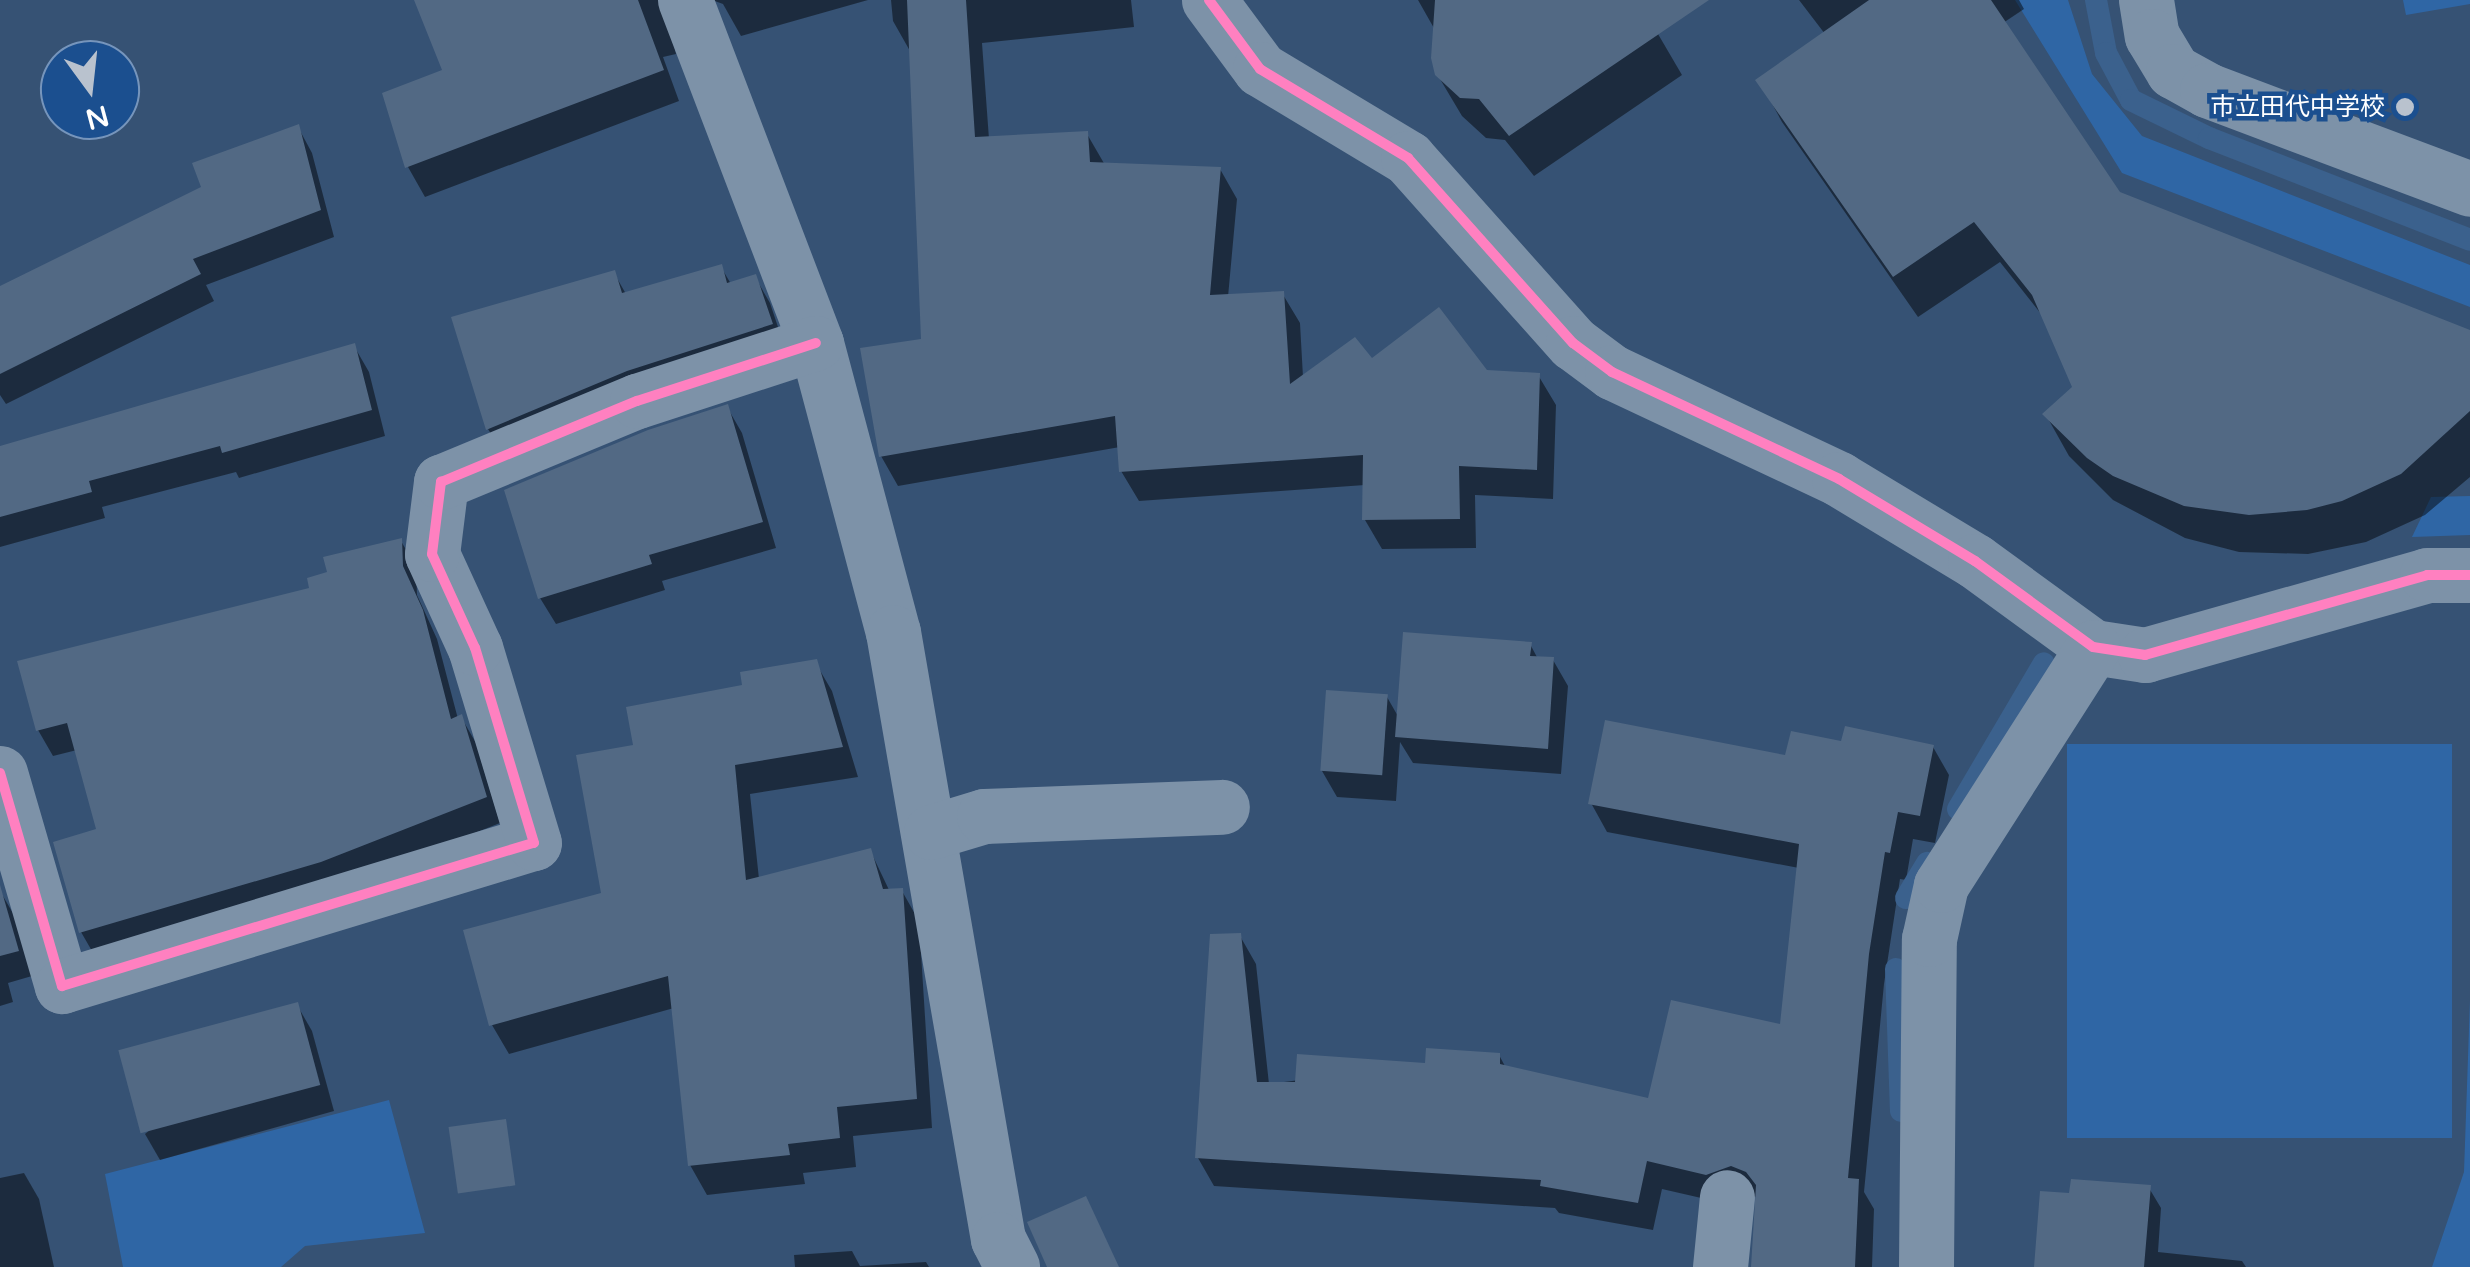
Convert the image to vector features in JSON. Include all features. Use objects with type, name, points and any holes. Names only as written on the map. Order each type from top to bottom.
[{"type":"street","points":[[685,0],[816,343],[893,632],[931,832],[998,1239],[1012,1267]]},
{"type":"street","points":[[1209,0],[1260,69],[1408,158],[1573,343],[1612,372],[1839,478],[1975,560],[2094,647],[2144,655],[2426,576],[2470,575]]},
{"type":"street","points":[[2146,0],[2152,36],[2173,71],[2206,90],[2470,189]]},
{"type":"street","points":[[0,774],[62,986],[534,843],[475,648],[432,554],[441,482],[636,401],[816,343]]},
{"type":"street","points":[[1926,1267],[1929,939],[1941,885],[2094,647]]},
{"type":"street","points":[[931,832],[984,816],[1222,807]]},
{"type":"street","points":[[1720,1267],[1727,1196]]},
{"type":"shaded area","points":[[2015,0],[2068,0],[2092,74],[2142,136],[2470,265],[2470,307],[2122,173]]},
{"type":"shaded area","points":[[2403,0],[2470,0],[2470,4],[2406,15]]},
{"type":"shaded area","points":[[2470,496],[2470,535],[2412,537],[2431,497]]},
{"type":"shaded area","points":[[2067,744],[2452,744],[2452,1138],[2067,1138]]},
{"type":"shaded area","points":[[2470,1000],[2470,1267],[2432,1267],[2464,1172]]},
{"type":"shaded area","points":[[389,1100],[425,1233],[305,1246],[281,1267],[123,1267],[105,1174]]},
{"type":"building","points":[[414,0],[638,0],[664,70],[405,168],[382,93],[442,70]]},
{"type":"building","points":[[907,0],[966,0],[975,137],[1088,131],[1090,162],[1221,167],[1210,295],[1284,291],[1290,384],[1355,337],[1372,358],[1439,307],[1487,370],[1540,373],[1537,470],[1459,466],[1460,519],[1362,520],[1363,455],[1119,472],[1115,416],[879,457],[860,348],[921,339]]},
{"type":"building","points":[[1435,0],[1709,0],[1509,136],[1479,99],[1460,98],[1435,75],[1431,58]]},
{"type":"building","points":[[1869,0],[1991,0],[2120,192],[2470,330],[2470,411],[2401,474],[2342,501],[2307,510],[2249,515],[2184,506],[2113,476],[2087,458],[2042,414],[2072,387],[2032,295],[1974,222],[1893,277],[1755,80]]},
{"type":"building","points":[[299,124],[321,210],[193,259],[201,274],[0,374],[0,286],[201,187],[192,163]]},
{"type":"building","points":[[722,264],[727,283],[756,274],[773,324],[627,371],[486,430],[451,317],[615,270],[622,293]]},
{"type":"building","points":[[355,343],[372,410],[222,453],[220,446],[89,481],[92,492],[0,517],[0,446]]},
{"type":"building","points":[[728,404],[763,522],[649,555],[652,564],[538,599],[504,490],[648,430]]},
{"type":"building","points":[[402,538],[403,566],[423,610],[451,719],[462,714],[487,797],[321,862],[79,933],[53,842],[96,829],[67,723],[36,731],[17,661],[309,588],[307,578],[327,572],[323,557]]},
{"type":"building","points":[[1403,632],[1532,642],[1530,656],[1554,657],[1548,749],[1395,737]]},
{"type":"building","points":[[817,659],[843,747],[735,765],[746,880],[871,848],[883,889],[903,888],[917,1099],[837,1107],[840,1138],[788,1144],[790,1155],[688,1166],[668,976],[489,1026],[463,930],[601,893],[576,755],[633,745],[626,707],[742,685],[740,672]]},
{"type":"building","points":[[1326,690],[1388,694],[1382,775],[1320,771]]},
{"type":"building","points":[[1605,720],[1785,755],[1791,731],[1841,741],[1845,726],[1934,745],[1920,816],[1898,812],[1890,853],[1885,852],[1869,954],[1848,1178],[1859,1179],[1855,1267],[1751,1267],[1756,1185],[1746,1172],[1731,1166],[1706,1175],[1647,1161],[1638,1203],[1540,1186],[1541,1180],[1195,1158],[1210,934],[1241,933],[1257,1082],[1295,1082],[1297,1054],[1425,1063],[1426,1048],[1500,1053],[1500,1064],[1648,1098],[1671,1000],[1780,1024],[1799,844],[1588,804]]},
{"type":"building","points":[[0,885],[19,951],[0,956]]},
{"type":"building","points":[[298,1002],[320,1085],[141,1133],[118,1050]]},
{"type":"building","points":[[506,1119],[515,1185],[458,1193],[449,1127]]},
{"type":"building","points":[[2071,1179],[2151,1185],[2144,1267],[2034,1267],[2040,1191],[2069,1193]]},
{"type":"building","points":[[1086,1196],[1119,1267],[1047,1267],[1027,1222]]},
{"type":"waterway","points":[[2096,0],[2106,53],[2131,100],[2209,138],[2470,240]]},
{"type":"waterway","points":[[1958,809],[2044,663]]},
{"type":"waterway","points":[[1906,898],[1927,863]]},
{"type":"waterway","points":[[1896,969],[1901,1111]]},
{"type":"cycle path","points":[[1209,0],[1260,69],[1408,158],[1573,343],[1612,372],[1839,479],[1975,561],[2093,647],[2145,655],[2427,575],[2470,575]]},
{"type":"cycle path","points":[[0,773],[62,986],[534,843],[475,648],[432,554],[441,482],[637,401],[816,343]]},
{"type":"place","name":"市立田代中学校","points":[[2405,107]]}]
